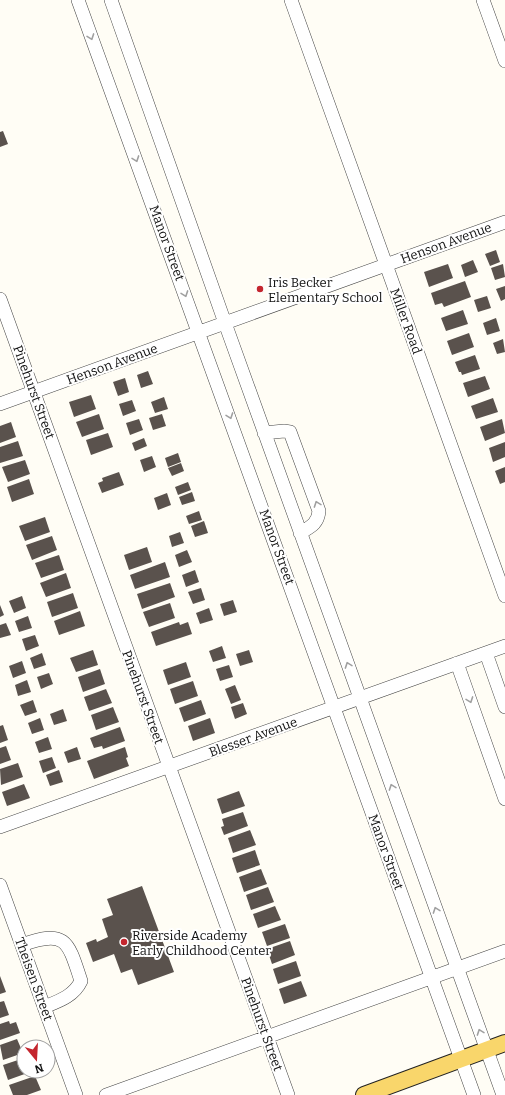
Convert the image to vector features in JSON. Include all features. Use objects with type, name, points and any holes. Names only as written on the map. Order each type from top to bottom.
[{"type":"main road","points":[[364,1095],[505,1043]]},
{"type":"street","name":"Manor Street","points":[[78,0],[200,332],[474,1095]]},
{"type":"street","name":"Manor Street","points":[[111,0],[264,434],[503,1095]]},
{"type":"street","name":"Miller Road","points":[[291,0],[505,596]]},
{"type":"street","points":[[483,0],[505,61]]},
{"type":"street","name":"Henson Avenue","points":[[0,404],[505,222]]},
{"type":"street","name":"Pinehurst Street","points":[[0,299],[168,767],[288,1095]]},
{"type":"street","points":[[264,434],[284,430],[290,432],[309,483],[319,511],[319,518],[315,524],[300,533]]},
{"type":"street","name":"Blesser Avenue","points":[[0,827],[505,646]]},
{"type":"street","points":[[486,653],[505,708]]},
{"type":"street","points":[[457,663],[505,799]]},
{"type":"street","name":"Theisen Street","points":[[0,885],[76,1095]]},
{"type":"street","points":[[22,945],[40,938],[52,937],[62,940],[71,950],[81,981],[78,988],[68,997],[44,1007]]},
{"type":"street","points":[[106,1095],[505,951]]},
{"type":"building","points":[[3,131],[8,144],[0,147],[0,132]]},
{"type":"building","points":[[496,250],[500,262],[490,266],[485,254]]},
{"type":"building","points":[[473,260],[478,272],[465,277],[461,265]]},
{"type":"building","points":[[448,264],[453,278],[429,287],[424,272]]},
{"type":"building","points":[[503,264],[505,277],[495,280],[491,268]]},
{"type":"building","points":[[465,281],[471,297],[444,307],[442,303],[435,305],[431,293]]},
{"type":"building","points":[[505,286],[505,299],[501,301],[496,289]]},
{"type":"building","points":[[487,296],[491,308],[478,312],[474,300]]},
{"type":"building","points":[[463,310],[468,324],[446,331],[441,318]]},
{"type":"building","points":[[496,318],[500,331],[487,335],[483,323]]},
{"type":"building","points":[[469,333],[474,347],[452,355],[447,341]]},
{"type":"building","points":[[503,339],[505,352],[497,354],[493,343]]},
{"type":"building","points":[[475,355],[480,369],[462,375],[461,372],[459,372],[455,362]]},
{"type":"building","points":[[148,371],[153,384],[141,388],[137,375]]},
{"type":"building","points":[[485,376],[490,389],[468,397],[463,383]]},
{"type":"building","points":[[125,378],[129,392],[118,396],[113,382]]},
{"type":"building","points":[[91,395],[96,409],[74,417],[69,402]]},
{"type":"building","points":[[164,397],[168,409],[155,413],[151,402]]},
{"type":"building","points":[[493,398],[498,412],[476,419],[471,406]]},
{"type":"building","points":[[132,400],[136,411],[123,416],[119,404]]},
{"type":"building","points":[[99,414],[104,429],[82,437],[76,422]]},
{"type":"building","points":[[162,414],[166,426],[153,430],[149,418]]},
{"type":"building","points":[[139,419],[143,430],[130,435],[126,423]]},
{"type":"building","points":[[502,419],[505,433],[485,441],[480,427]]},
{"type":"building","points":[[11,422],[16,437],[0,443],[0,426]]},
{"type":"building","points":[[108,433],[113,447],[91,455],[86,440]]},
{"type":"building","points":[[144,438],[147,446],[135,451],[132,443]]},
{"type":"building","points":[[18,441],[23,456],[0,463],[0,447]]},
{"type":"building","points":[[505,442],[505,457],[493,462],[489,448]]},
{"type":"building","points":[[178,453],[181,462],[168,467],[165,458]]},
{"type":"building","points":[[152,456],[156,467],[144,472],[140,460]]},
{"type":"building","points":[[25,460],[30,474],[8,482],[2,467]]},
{"type":"building","points":[[181,463],[184,471],[172,476],[168,468]]},
{"type":"building","points":[[505,467],[505,482],[500,484],[495,471]]},
{"type":"building","points":[[119,472],[124,485],[102,493],[98,483],[103,481],[102,478]]},
{"type":"building","points":[[29,479],[34,494],[12,502],[7,487]]},
{"type":"building","points":[[188,482],[191,490],[178,495],[175,487]]},
{"type":"building","points":[[192,492],[195,501],[182,505],[179,497]]},
{"type":"building","points":[[167,493],[171,505],[158,510],[154,498]]},
{"type":"building","points":[[199,511],[202,520],[189,524],[186,516]]},
{"type":"building","points":[[45,517],[50,532],[25,541],[19,526]]},
{"type":"building","points":[[204,521],[208,533],[195,537],[191,526]]},
{"type":"building","points":[[180,532],[184,543],[172,547],[169,536]]},
{"type":"building","points":[[52,536],[57,550],[32,560],[26,545]]},
{"type":"building","points":[[147,547],[152,562],[129,570],[124,555]]},
{"type":"building","points":[[187,550],[192,562],[179,567],[175,555]]},
{"type":"building","points":[[59,555],[64,570],[41,578],[35,563]]},
{"type":"building","points":[[165,562],[170,577],[135,589],[130,575]]},
{"type":"building","points":[[195,570],[199,582],[186,587],[182,575]]},
{"type":"building","points":[[66,573],[71,588],[46,597],[40,583]]},
{"type":"building","points":[[170,583],[175,597],[142,609],[137,594]]},
{"type":"building","points":[[201,588],[205,600],[193,604],[188,592]]},
{"type":"building","points":[[73,593],[78,608],[52,617],[47,602]]},
{"type":"building","points":[[22,596],[26,608],[14,613],[9,601]]},
{"type":"building","points":[[233,600],[237,612],[224,616],[220,604]]},
{"type":"building","points":[[170,603],[175,618],[149,627],[143,612]]},
{"type":"building","points":[[0,605],[4,615],[0,617]]},
{"type":"building","points":[[209,608],[213,620],[200,624],[196,613]]},
{"type":"building","points":[[80,611],[85,626],[59,635],[54,621]]},
{"type":"building","points":[[28,616],[32,628],[19,632],[15,621]]},
{"type":"building","points":[[179,622],[180,625],[188,622],[192,634],[156,646],[151,632]]},
{"type":"building","points":[[6,623],[11,635],[0,638],[0,625]]},
{"type":"building","points":[[35,635],[39,646],[26,651],[22,639]]},
{"type":"building","points":[[222,646],[226,658],[213,662],[209,651]]},
{"type":"building","points":[[93,650],[98,665],[76,672],[70,658]]},
{"type":"building","points":[[249,650],[253,662],[240,666],[236,654]]},
{"type":"building","points":[[42,653],[46,665],[34,669],[30,658]]},
{"type":"building","points":[[22,661],[26,673],[13,678],[9,666]]},
{"type":"building","points":[[186,662],[191,677],[168,685],[163,670]]},
{"type":"building","points":[[229,665],[233,677],[220,681],[216,669]]},
{"type":"building","points":[[100,669],[105,684],[83,692],[78,677]]},
{"type":"building","points":[[49,673],[53,684],[41,689],[37,677]]},
{"type":"building","points":[[27,680],[31,692],[18,696],[15,685]]},
{"type":"building","points":[[193,681],[198,696],[175,704],[170,689]]},
{"type":"building","points":[[235,685],[241,700],[231,704],[225,689]]},
{"type":"building","points":[[106,689],[112,703],[89,711],[84,697]]},
{"type":"building","points":[[33,700],[37,712],[25,716],[20,705]]},
{"type":"building","points":[[201,700],[206,714],[184,722],[179,708]]},
{"type":"building","points":[[243,703],[247,714],[235,719],[231,707]]},
{"type":"building","points":[[113,707],[119,722],[96,730],[91,715]]},
{"type":"building","points":[[63,709],[67,721],[54,725],[50,714]]},
{"type":"building","points":[[40,718],[44,730],[32,734],[28,723]]},
{"type":"building","points":[[210,718],[215,733],[193,741],[188,726]]},
{"type":"building","points":[[3,725],[8,740],[0,743],[0,726]]},
{"type":"building","points":[[120,727],[125,741],[103,749],[102,746],[94,748],[90,738]]},
{"type":"building","points":[[48,737],[52,749],[39,753],[35,742]]},
{"type":"building","points":[[6,746],[11,760],[0,764],[0,748]]},
{"type":"building","points":[[77,747],[81,759],[68,763],[64,752]]},
{"type":"building","points":[[125,747],[128,757],[126,758],[129,766],[94,779],[87,761]]},
{"type":"building","points":[[52,757],[56,768],[43,773],[39,761]]},
{"type":"building","points":[[18,763],[23,777],[1,785],[0,769]]},
{"type":"building","points":[[59,770],[63,782],[50,786],[46,775]]},
{"type":"building","points":[[24,784],[30,798],[7,806],[2,792]]},
{"type":"building","points":[[239,791],[245,806],[222,814],[217,799]]},
{"type":"building","points":[[243,812],[248,826],[224,835],[221,827],[224,826],[222,819]]},
{"type":"building","points":[[250,830],[256,845],[233,853],[228,838]]},
{"type":"building","points":[[255,850],[260,865],[237,873],[232,858]]},
{"type":"building","points":[[261,869],[267,884],[244,892],[239,877]]},
{"type":"building","points":[[142,886],[174,972],[138,985],[132,969],[121,973],[114,954],[93,962],[86,943],[96,939],[97,942],[108,937],[102,919],[113,915],[107,899]]},
{"type":"building","points":[[268,887],[274,902],[251,910],[246,895]]},
{"type":"building","points":[[275,906],[281,920],[258,928],[253,914]]},
{"type":"building","points":[[285,924],[290,938],[267,946],[262,932]]},
{"type":"building","points":[[290,941],[295,955],[272,964],[267,949]]},
{"type":"building","points":[[296,961],[301,976],[278,984],[273,969]]},
{"type":"building","points":[[0,976],[6,992],[0,994]]},
{"type":"building","points":[[301,981],[307,996],[284,1004],[279,989]]},
{"type":"building","points":[[4,1001],[9,1015],[0,1018],[0,1002]]},
{"type":"building","points":[[9,1021],[10,1024],[16,1022],[20,1033],[0,1040],[0,1024]]},
{"type":"building","points":[[16,1039],[16,1055],[3,1060],[0,1045]]},
{"type":"building","points":[[16,1061],[16,1077],[8,1080],[3,1065]]},
{"type":"building","points":[[26,1079],[36,1079],[41,1090],[27,1095],[13,1095],[9,1085]]},
{"type":"place","name":"Iris Becker Elementary School","points":[[260,289]]},
{"type":"place","name":"Riverside Academy Early Childhood Center","points":[[124,942]]}]
